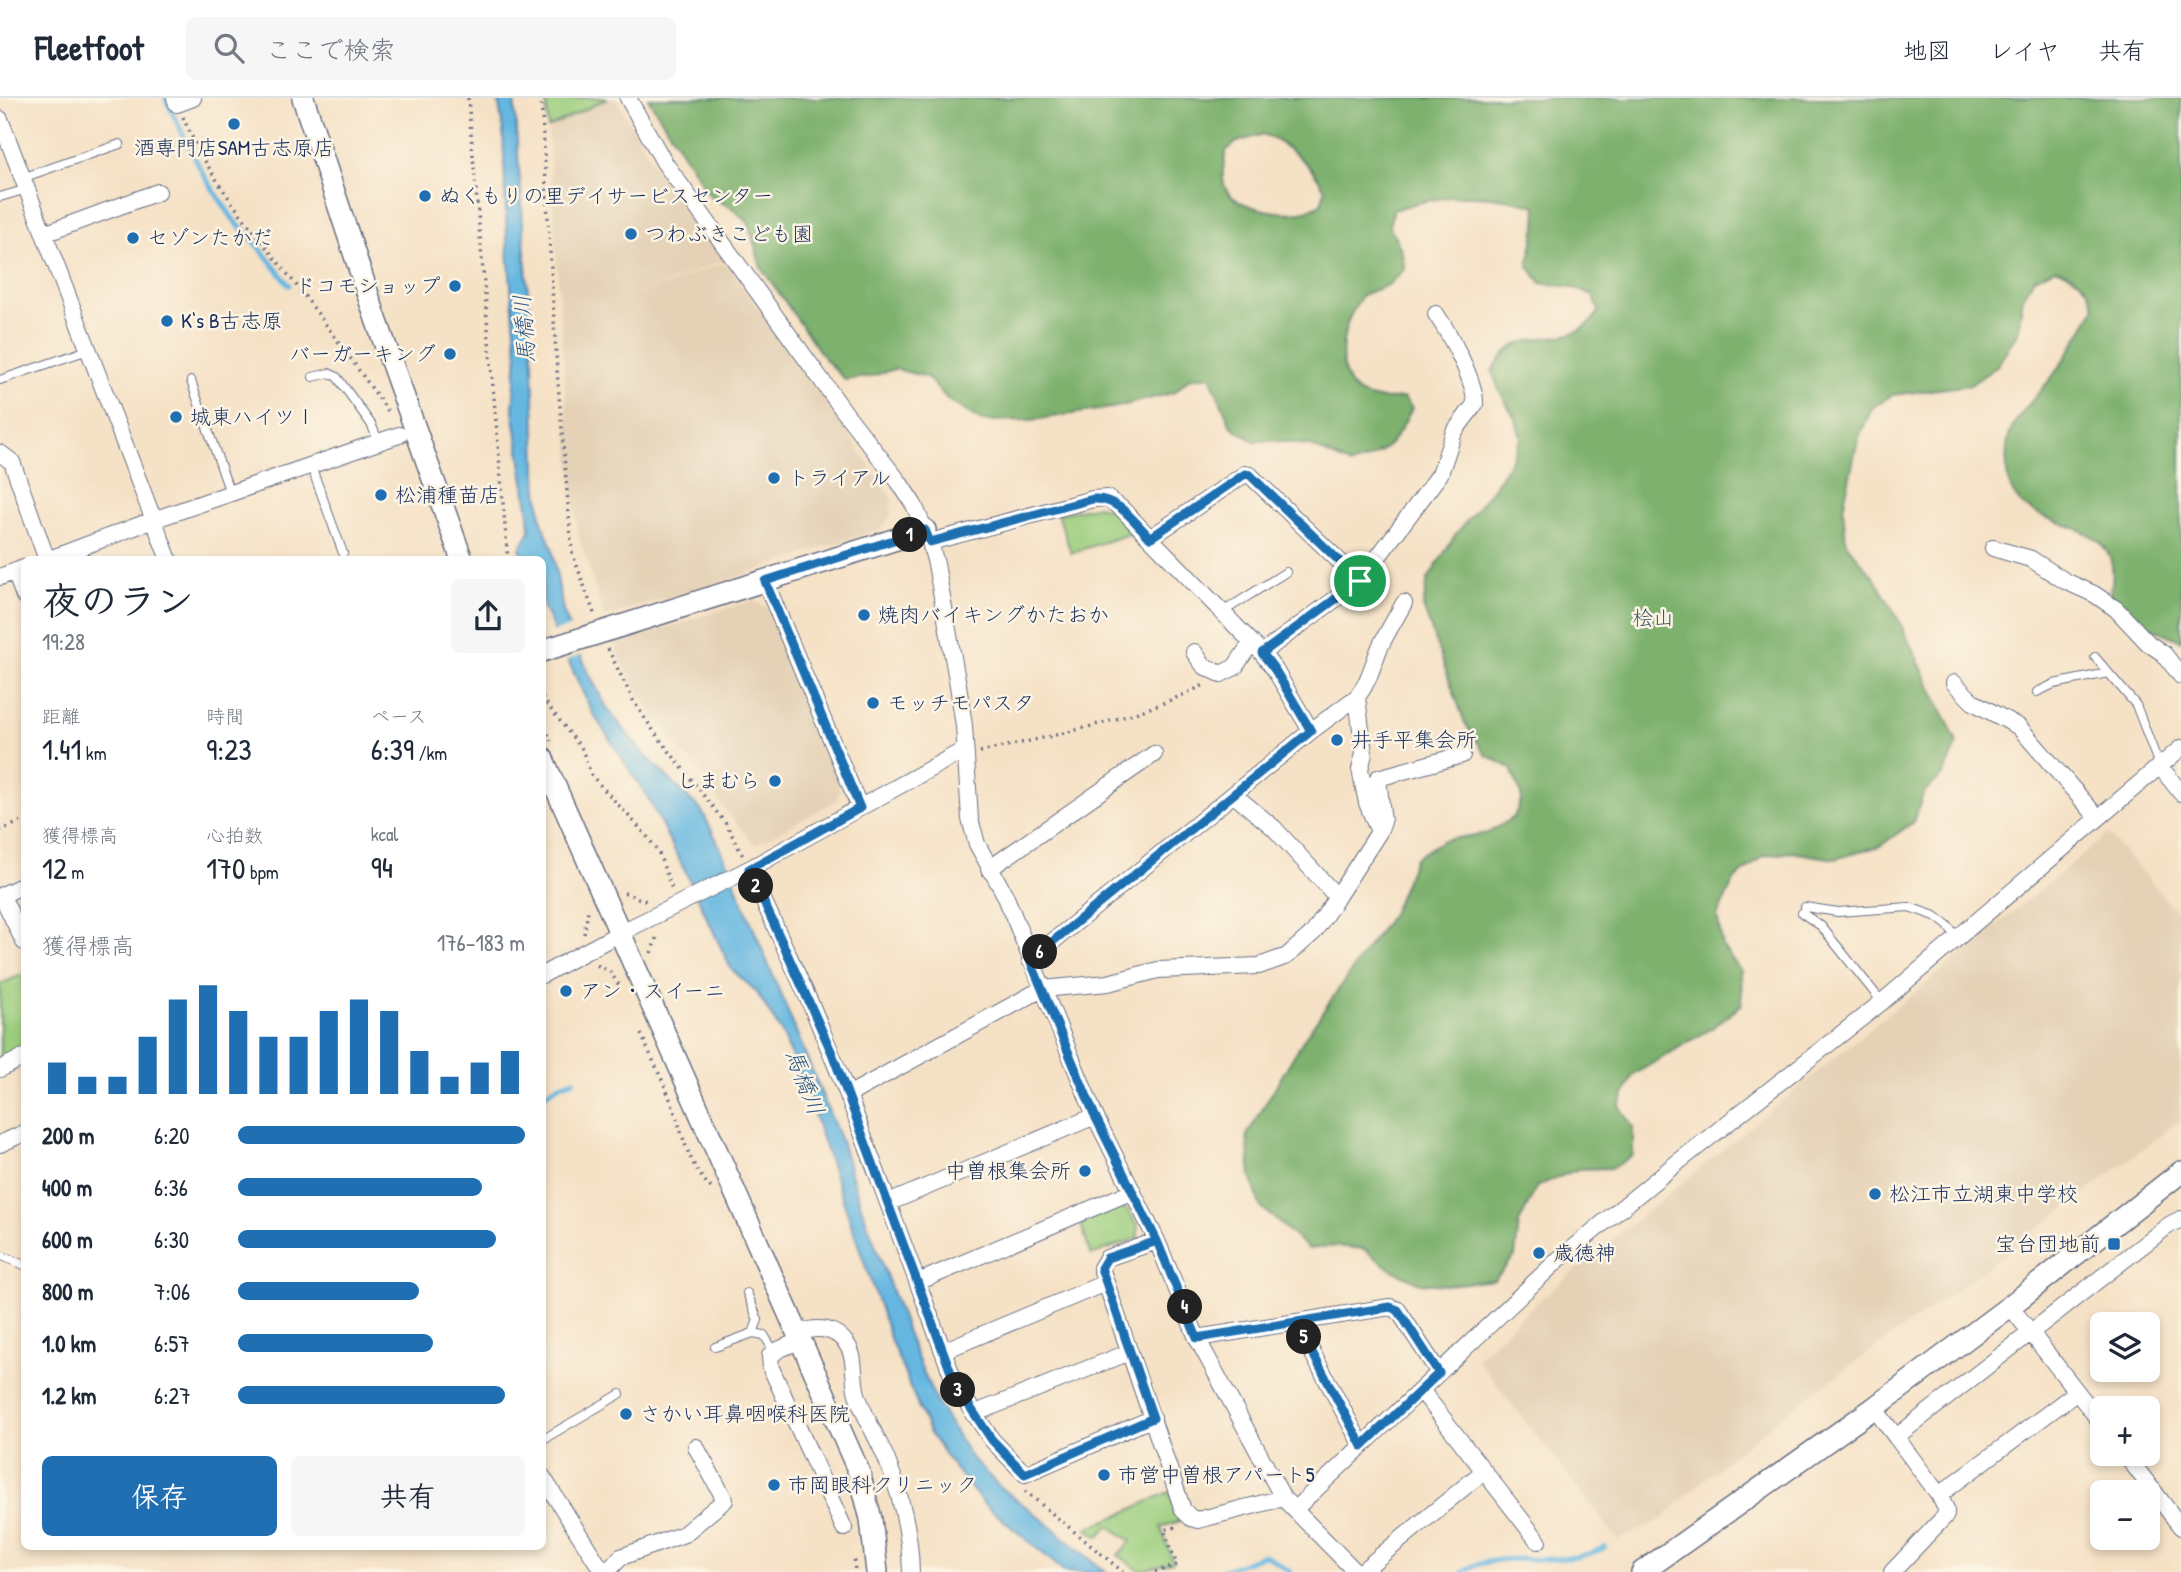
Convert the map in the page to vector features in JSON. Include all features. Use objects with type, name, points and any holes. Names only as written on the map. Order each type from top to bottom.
[{"type":"street","points":[[176,101],[193,98]]},
{"type":"street","points":[[303,98],[376,319],[461,556]]},
{"type":"street","points":[[628,98],[664,162],[846,414],[900,482],[927,536],[936,564],[958,685],[964,726],[970,819],[977,845],[1005,895],[1095,1116],[1157,1241],[1197,1338],[1289,1504],[1358,1572],[1484,1471]]},
{"type":"street","points":[[0,119],[167,556]]},
{"type":"street","points":[[44,234],[158,192]]},
{"type":"street","points":[[1194,652],[1204,666],[1217,673],[1226,673],[1256,648],[1360,581],[1440,474],[1454,432],[1475,404],[1472,387],[1452,338],[1436,314]]},
{"type":"street","points":[[58,556],[379,442],[397,428]]},
{"type":"street","points":[[0,453],[12,462],[46,556]]},
{"type":"street","points":[[1150,538],[1245,474],[1250,475],[1360,581]]},
{"type":"street","points":[[546,650],[765,581],[927,536],[1107,498],[1121,508],[1256,648],[1275,670],[1311,731]]},
{"type":"street","points":[[1993,548],[2031,559],[2065,581],[2094,594],[2116,609],[2148,643],[2164,654],[2181,676]]},
{"type":"street","points":[[13,573],[21,590]]},
{"type":"street","points":[[765,581],[860,808]]},
{"type":"street","points":[[1030,960],[1311,731],[1357,697],[1369,682],[1373,662],[1404,603]]},
{"type":"street","points":[[1954,684],[1973,702],[2019,727],[2098,818]]},
{"type":"street","points":[[1357,697],[1364,754],[1360,769],[1367,803],[1379,832]]},
{"type":"street","points":[[1157,1241],[1107,1258],[1101,1268],[1183,1510],[1191,1518],[1198,1520],[1289,1504],[1362,1446],[1559,1259],[1672,1166],[1882,1002],[2181,748]]},
{"type":"street","points":[[546,973],[747,870],[964,753]]},
{"type":"street","points":[[989,869],[1154,754]]},
{"type":"street","points":[[848,1095],[1042,989],[1108,983],[1158,970],[1259,966],[1287,956],[1314,932],[1379,832],[1383,822],[1378,779],[1462,755]]},
{"type":"street","points":[[2159,765],[2181,793]]},
{"type":"street","points":[[546,766],[859,1472],[871,1519],[877,1572]]},
{"type":"street","points":[[1234,794],[1275,828],[1337,897]]},
{"type":"street","points":[[747,870],[813,1009],[848,1095],[956,1386],[992,1440],[1025,1474],[1153,1418]]},
{"type":"street","points":[[21,887],[1,896],[21,936]]},
{"type":"street","points":[[0,1069],[21,1058]]},
{"type":"street","points":[[888,1203],[1095,1116]]},
{"type":"street","points":[[0,1144],[21,1134]]},
{"type":"street","points":[[1642,1572],[1874,1408],[2181,1172]]},
{"type":"street","points":[[918,1282],[1133,1191]]},
{"type":"street","points":[[1895,1437],[2169,1225],[2181,1219]]},
{"type":"street","points":[[943,1351],[1105,1283]]},
{"type":"street","points":[[2010,1306],[2090,1409]]},
{"type":"street","points":[[1197,1338],[1390,1307],[1398,1310],[1439,1373]]},
{"type":"street","points":[[1296,1322],[1362,1446]]},
{"type":"street","points":[[844,1528],[771,1368],[770,1356],[809,1329],[826,1329],[841,1338],[850,1349],[858,1394],[887,1461],[903,1509],[911,1572]]},
{"type":"street","points":[[973,1414],[1130,1352]]},
{"type":"street","points":[[1421,1390],[1538,1541]]},
{"type":"street","points":[[1939,1495],[2077,1392]]},
{"type":"street","points":[[1874,1408],[1946,1508],[1946,1515],[1892,1572]]},
{"type":"street","points":[[546,1482],[605,1572],[621,1557],[684,1534],[725,1500],[696,1447]]},
{"type":"street","points":[[2134,1466],[2181,1527]]},
{"type":"lane","points":[[0,197],[24,183],[120,145]]},
{"type":"lane","points":[[0,380],[88,350]]},
{"type":"lane","points":[[313,377],[329,373],[337,377],[371,424],[379,442]]},
{"type":"lane","points":[[191,381],[230,493]]},
{"type":"lane","points":[[311,466],[343,554]]},
{"type":"lane","points":[[1222,613],[1286,572]]},
{"type":"lane","points":[[2095,657],[2136,705],[2159,765]]},
{"type":"lane","points":[[2037,692],[2054,684],[2108,673]]},
{"type":"lane","points":[[1882,1002],[1821,926],[1803,910],[1838,912],[1909,907],[1935,916],[1958,938]]},
{"type":"lane","points":[[0,1255],[21,1264]]},
{"type":"lane","points":[[747,1293],[758,1320],[753,1333]]},
{"type":"lane","points":[[715,1347],[753,1333],[764,1335],[775,1353]]},
{"type":"lane","points":[[546,1438],[620,1394]]},
{"type":"path","points":[[468,98],[508,556]]},
{"type":"path","points":[[541,98],[555,348],[572,552],[600,633],[634,702],[726,824],[747,870]]},
{"type":"path","points":[[176,101],[192,138],[224,195],[302,292],[397,428]]},
{"type":"path","points":[[964,753],[1063,734],[1127,715],[1182,696],[1205,685],[1217,673]]},
{"type":"path","points":[[546,703],[582,749],[591,775],[658,851],[681,902]]},
{"type":"path","points":[[0,831],[21,821]]},
{"type":"path","points":[[583,900],[589,912],[584,937]]},
{"type":"path","points":[[596,964],[610,972],[626,999]]},
{"type":"path","points":[[636,1023],[673,1105],[681,1138],[700,1176],[713,1190]]},
{"type":"path","points":[[1025,1474],[1024,1491],[1123,1572]]},
{"type":"path","points":[[1155,1572],[1178,1565],[1164,1530],[1198,1520]]},
{"type":"shaded area","points":[[609,98],[616,98],[653,164],[727,259],[604,308],[725,262],[820,392],[892,499],[891,515],[882,528],[733,578],[604,617],[579,536],[572,490],[548,129]]},
{"type":"shaded area","points":[[751,601],[762,607],[766,605],[837,776],[839,790],[837,800],[755,845],[706,783],[707,778],[679,749],[652,713],[630,679],[614,644]]},
{"type":"shaded area","name":"松江市立湖東中学校","points":[[2108,834],[2181,916],[2181,1120],[1985,1269],[1780,1417],[1703,1480],[1661,1520],[1618,1540],[1476,1358],[1550,1291]]},
{"type":"green space","points":[[546,98],[608,98],[548,128]]},
{"type":"green space","name":"桧山","points":[[648,98],[2181,98],[2181,641],[2126,616],[2110,595],[2112,568],[2106,549],[2092,536],[2036,513],[2020,502],[2010,486],[2007,457],[2012,428],[2058,369],[2095,308],[2089,292],[2081,282],[2055,268],[2034,278],[2023,297],[2018,332],[1996,367],[1970,385],[1892,395],[1872,408],[1858,439],[1843,508],[1846,543],[1875,579],[1897,617],[1957,742],[1944,774],[1924,792],[1913,822],[1880,846],[1835,859],[1791,852],[1763,856],[1734,880],[1717,916],[1723,947],[1741,971],[1742,1004],[1712,1028],[1633,1075],[1619,1106],[1633,1127],[1633,1155],[1612,1168],[1578,1169],[1537,1186],[1519,1223],[1515,1256],[1494,1280],[1448,1285],[1420,1283],[1390,1269],[1364,1249],[1336,1246],[1309,1249],[1260,1206],[1251,1176],[1247,1135],[1305,1037],[1393,912],[1415,858],[1444,840],[1488,833],[1514,817],[1522,798],[1511,768],[1486,755],[1465,723],[1423,607],[1428,579],[1456,534],[1489,494],[1510,462],[1521,438],[1516,420],[1492,371],[1510,349],[1533,340],[1580,330],[1590,323],[1599,311],[1593,295],[1571,287],[1541,283],[1528,265],[1536,229],[1536,206],[1499,198],[1464,196],[1430,200],[1393,210],[1389,226],[1401,249],[1405,269],[1388,285],[1362,295],[1347,324],[1343,343],[1343,365],[1350,384],[1357,392],[1375,398],[1404,398],[1412,408],[1389,445],[1373,456],[1351,465],[1311,446],[1281,441],[1254,441],[1231,426],[1210,376],[1188,379],[1175,392],[1117,407],[1033,420],[982,421],[949,401],[927,377],[895,369],[869,377],[845,380],[825,359],[761,267],[748,222],[732,208],[710,196]],"holes":[[[1263,134],[1299,157],[1314,172],[1325,190],[1321,204],[1301,212],[1271,211],[1249,205],[1231,196],[1224,185],[1226,151],[1237,142]]]},
{"type":"green space","points":[[1098,506],[1112,510],[1132,533],[1071,553],[1058,514]]},
{"type":"green space","points":[[21,975],[21,1050],[0,1060],[0,984]]},
{"type":"green space","points":[[1118,1206],[1128,1210],[1138,1226],[1138,1238],[1091,1255],[1080,1221]]},
{"type":"green space","points":[[1169,1492],[1180,1521],[1161,1527],[1173,1562],[1140,1571],[1118,1555],[1131,1541],[1109,1526],[1098,1537],[1087,1528],[1118,1515]]},
{"type":"water","name":"馬橋川","points":[[498,98],[514,98],[541,519],[552,548],[563,611],[587,670],[607,708],[641,751],[702,811],[720,847],[841,1141],[861,1206],[912,1346],[936,1401],[971,1458],[1001,1488],[1106,1572],[1065,1572],[983,1503],[929,1432],[891,1341],[806,1091],[783,1035],[756,991],[731,969],[648,798],[592,712],[546,612],[546,556],[523,556],[520,548],[530,531],[513,410],[517,354],[507,240],[503,130]]},
{"type":"pier","points":[[573,626],[584,654],[564,661],[550,633]]},
{"type":"waterway","points":[[165,98],[203,174],[233,219],[289,285]]},
{"type":"waterway","points":[[546,1094],[574,1080]]},
{"type":"waterway","points":[[1462,1572],[1478,1564],[1495,1561],[1569,1558],[1605,1547]]},
{"type":"waterway","points":[[1219,1572],[1264,1555],[1290,1572]]},
{"type":"place","name":"酒専門店SAM古志原店","points":[[234,124]]},
{"type":"place","name":"ぬくもりの里デイサービスセンター","points":[[425,196]]},
{"type":"place","name":"つわぶきこども園","points":[[631,234]]},
{"type":"place","name":"セゾンたかだ","points":[[133,238]]},
{"type":"place","name":"ドコモショップ","points":[[455,286]]},
{"type":"place","name":"K‘s B古志原","points":[[167,321]]},
{"type":"place","name":"バーガーキング","points":[[450,354]]},
{"type":"place","name":"城東ハイツⅠ","points":[[176,417]]},
{"type":"place","name":"トライアル","points":[[774,478]]},
{"type":"place","name":"松浦種苗店","points":[[381,495]]},
{"type":"place","name":"焼肉バイキングかたおか","points":[[864,615]]},
{"type":"place","name":"モッチモパスタ","points":[[873,703]]},
{"type":"place","name":"井手平集会所","points":[[1337,740]]},
{"type":"place","name":"しまむら","points":[[775,781]]},
{"type":"place","name":"アン・スイーニ","points":[[566,991]]},
{"type":"place","name":"中曽根集会所","points":[[1085,1171]]},
{"type":"place","name":"松江市立湖東中学校","points":[[1875,1194]]},
{"type":"place","name":"宝台団地前","points":[[2114,1244]]},
{"type":"place","name":"歳徳神","points":[[1539,1253]]},
{"type":"place","name":"さかい耳鼻咽喉科医院","points":[[626,1414]]},
{"type":"place","name":"市営中曽根アパート5","points":[[1104,1475]]},
{"type":"place","name":"市岡眼科クリニック","points":[[774,1485]]},
{"type":"route","points":[[1360,581],[1250,475],[1245,474],[1150,538],[1121,508],[1107,498],[1093,499],[930,542],[925,530],[765,581],[860,808],[749,869],[832,1053],[956,1386],[992,1440],[1025,1474],[1153,1418],[1101,1268],[1102,1262],[1107,1258],[1157,1241],[1197,1338],[1390,1307],[1398,1310],[1439,1373],[1362,1446],[1296,1322],[1197,1338],[1181,1296],[1157,1241],[1095,1116],[1030,960],[1311,731],[1262,653],[1360,581]]}]
